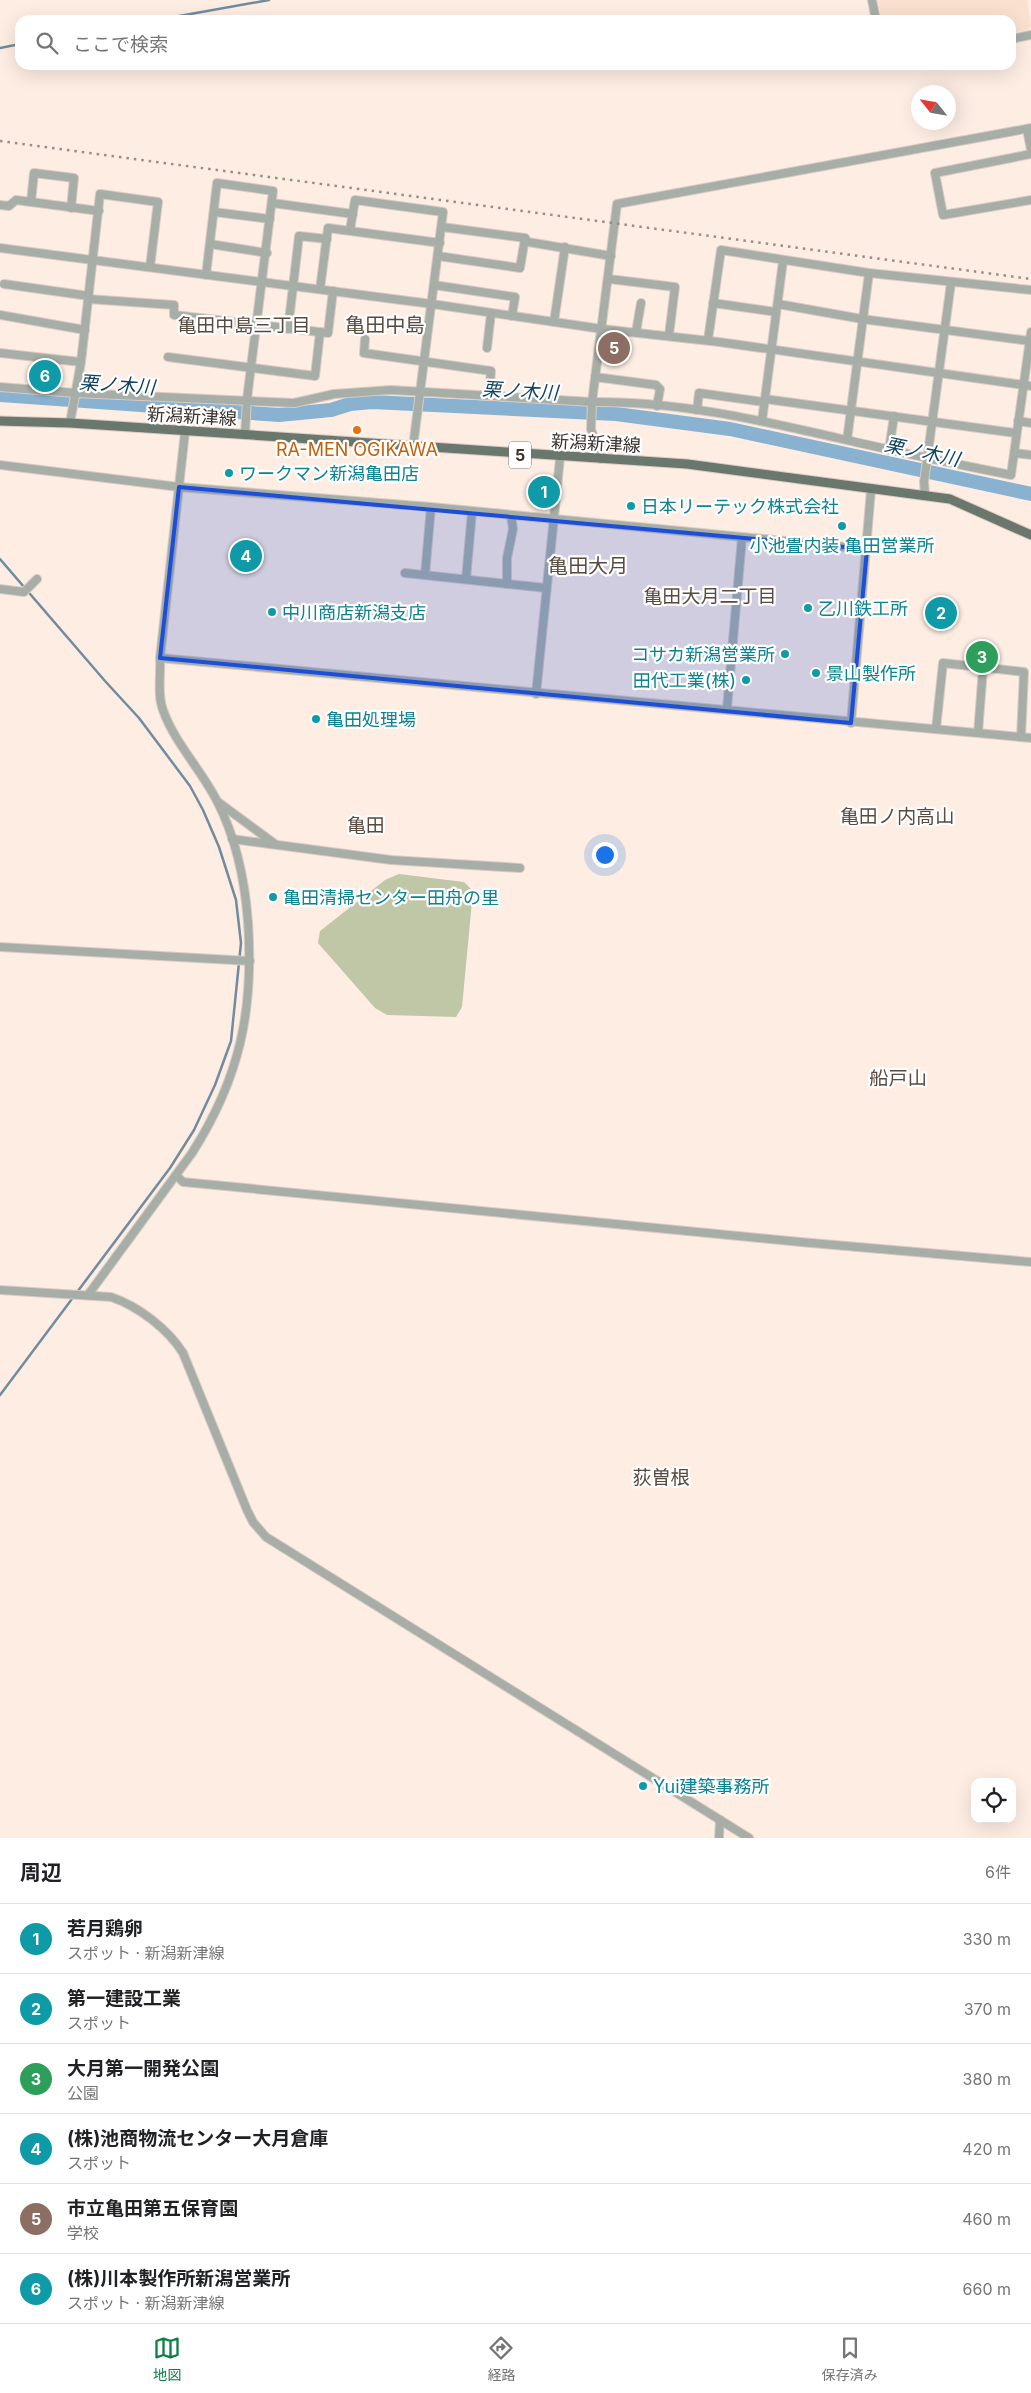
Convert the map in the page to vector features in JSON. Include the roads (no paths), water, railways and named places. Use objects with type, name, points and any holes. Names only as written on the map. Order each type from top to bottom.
[{"type":"main road","name":"新潟新津線","points":[[0,421],[70,423],[560,458],[687,464],[871,490],[950,499],[1031,535]]},
{"type":"street","points":[[872,0],[875,15]]},
{"type":"street","points":[[1016,38],[1031,35]]},
{"type":"street","points":[[601,459],[591,429],[592,402],[617,204],[1029,128],[1031,150]]},
{"type":"street","points":[[1031,154],[935,173],[943,215],[1031,200]]},
{"type":"street","points":[[31,202],[34,173],[74,178],[71,208]]},
{"type":"street","points":[[206,275],[217,182],[273,191],[267,253],[247,399],[245,435]]},
{"type":"street","points":[[70,423],[81,362],[100,194],[158,202],[150,268]]},
{"type":"street","points":[[0,205],[9,206],[16,200],[99,211]]},
{"type":"street","points":[[350,230],[355,200],[443,212],[413,447]]},
{"type":"street","points":[[272,203],[352,214]]},
{"type":"street","points":[[214,212],[270,220]]},
{"type":"street","points":[[442,227],[525,238],[528,242],[611,256]]},
{"type":"street","points":[[320,289],[328,228],[440,243]]},
{"type":"street","points":[[288,328],[299,236],[327,239]]},
{"type":"street","points":[[438,256],[520,268],[525,238]]},
{"type":"street","points":[[210,244],[267,253]]},
{"type":"street","points":[[554,322],[565,247]]},
{"type":"street","points":[[0,248],[432,304],[602,330],[708,340],[1027,386]]},
{"type":"street","points":[[708,340],[722,250],[869,273],[1031,290]]},
{"type":"street","points":[[762,421],[783,261]]},
{"type":"street","points":[[847,440],[869,273]]},
{"type":"street","points":[[609,278],[675,287],[669,335]]},
{"type":"street","points":[[925,495],[924,482],[951,283]]},
{"type":"street","points":[[4,284],[88,297],[174,305],[174,315],[328,333],[333,291]]},
{"type":"street","points":[[434,285],[515,297],[512,316]]},
{"type":"street","points":[[636,332],[641,302]]},
{"type":"street","points":[[714,302],[777,308],[1030,341]]},
{"type":"street","points":[[487,348],[491,313]]},
{"type":"street","points":[[0,315],[84,330]]},
{"type":"street","points":[[168,357],[315,376],[320,332]]},
{"type":"street","points":[[0,386],[75,393],[294,402],[361,390],[391,390],[620,402],[697,410],[762,421],[889,450],[927,462],[1011,475],[1018,421],[1027,386],[1031,332]]},
{"type":"street","points":[[365,339],[364,353],[491,371],[489,396]]},
{"type":"street","points":[[0,353],[81,362]]},
{"type":"street","points":[[595,377],[656,386],[660,390],[656,406]]},
{"type":"street","points":[[697,410],[699,393],[894,416],[1016,434]]},
{"type":"street","points":[[889,450],[894,416]]},
{"type":"street","points":[[1018,421],[1031,423]]},
{"type":"street","points":[[84,1294],[176,1175],[207,1130],[231,1075],[246,1022],[248,961],[246,895],[232,839],[218,802],[162,710],[160,695],[160,658],[185,432]]},
{"type":"street","points":[[1015,453],[1031,455]]},
{"type":"street","points":[[536,694],[560,458]]},
{"type":"street","points":[[0,466],[179,487],[431,507],[867,549]]},
{"type":"street","points":[[851,723],[871,490]]},
{"type":"street","points":[[425,575],[431,507]]},
{"type":"street","points":[[466,579],[472,512]]},
{"type":"street","points":[[507,584],[507,558],[513,529],[511,516]]},
{"type":"street","points":[[727,708],[742,538]]},
{"type":"street","points":[[405,573],[546,588]]},
{"type":"street","points":[[0,589],[24,592],[37,579]]},
{"type":"street","points":[[160,658],[536,694],[727,708],[851,723],[1031,738]]},
{"type":"street","points":[[936,729],[943,662],[983,669],[1024,672],[1021,737]]},
{"type":"street","points":[[978,733],[983,669]]},
{"type":"street","points":[[218,802],[276,845]]},
{"type":"street","points":[[232,839],[391,860],[520,868]]},
{"type":"street","points":[[0,947],[248,961]]},
{"type":"street","points":[[176,1175],[184,1182],[800,1242],[1031,1262]]},
{"type":"street","points":[[0,1290],[110,1297],[131,1306],[166,1332],[178,1345],[187,1362],[247,1510],[253,1522],[266,1537],[749,1838]]},
{"type":"street","points":[[719,1838],[720,1820]]},
{"type":"waterway","points":[[185,15],[269,0]]},
{"type":"waterway","points":[[0,48],[15,45]]},
{"type":"waterway","name":"栗ノ木川","points":[[0,395],[279,415],[331,410],[350,404],[372,402],[616,414],[730,429],[1031,494]]},
{"type":"waterway","points":[[0,559],[139,718],[190,786],[219,847],[236,900],[241,943],[231,1041],[215,1085],[194,1130],[170,1168],[0,1395]]},
{"type":"railway","points":[[0,141],[1031,279]]},
{"type":"place","name":"市立亀田第五保育園","points":[[614,348]]},
{"type":"place","name":"(株)川本製作所新潟営業所","points":[[45,376]]},
{"type":"place","name":"RA-MEN OGIKAWA","points":[[357,430]]},
{"type":"place","name":"ワークマン新潟亀田店","points":[[229,473]]},
{"type":"place","name":"若月鶏卵","points":[[544,492]]},
{"type":"place","name":"日本リーテック株式会社","points":[[631,506]]},
{"type":"place","name":"小池畳内装 亀田営業所","points":[[842,526]]},
{"type":"place","name":"(株)池商物流センター大月倉庫","points":[[246,556]]},
{"type":"place","name":"乙川鉄工所","points":[[808,608]]},
{"type":"place","name":"中川商店新潟支店","points":[[272,612]]},
{"type":"place","name":"第一建設工業","points":[[941,613]]},
{"type":"place","name":"コサカ新潟営業所","points":[[785,654]]},
{"type":"place","name":"大月第一開発公園","points":[[982,657]]},
{"type":"place","name":"景山製作所","points":[[816,673]]},
{"type":"place","name":"田代工業(株)","points":[[746,680]]},
{"type":"place","name":"亀田処理場","points":[[316,719]]},
{"type":"place","name":"亀田清掃センター田舟の里","points":[[273,897]]},
{"type":"place","name":"Yui建築事務所","points":[[643,1786]]},
{"type":"district","name":"亀田中島三丁目","points":[[244,325]]},
{"type":"district","name":"亀田中島","points":[[385,325]]},
{"type":"district","name":"亀田大月","points":[[588,566]]},
{"type":"district","name":"亀田大月二丁目","points":[[710,596]]},
{"type":"district","name":"亀田ノ内高山","points":[[897,816]]},
{"type":"district","name":"亀田","points":[[366,825]]},
{"type":"district","name":"船戸山","points":[[898,1078]]},
{"type":"district","name":"荻曽根","points":[[661,1477]]}]
